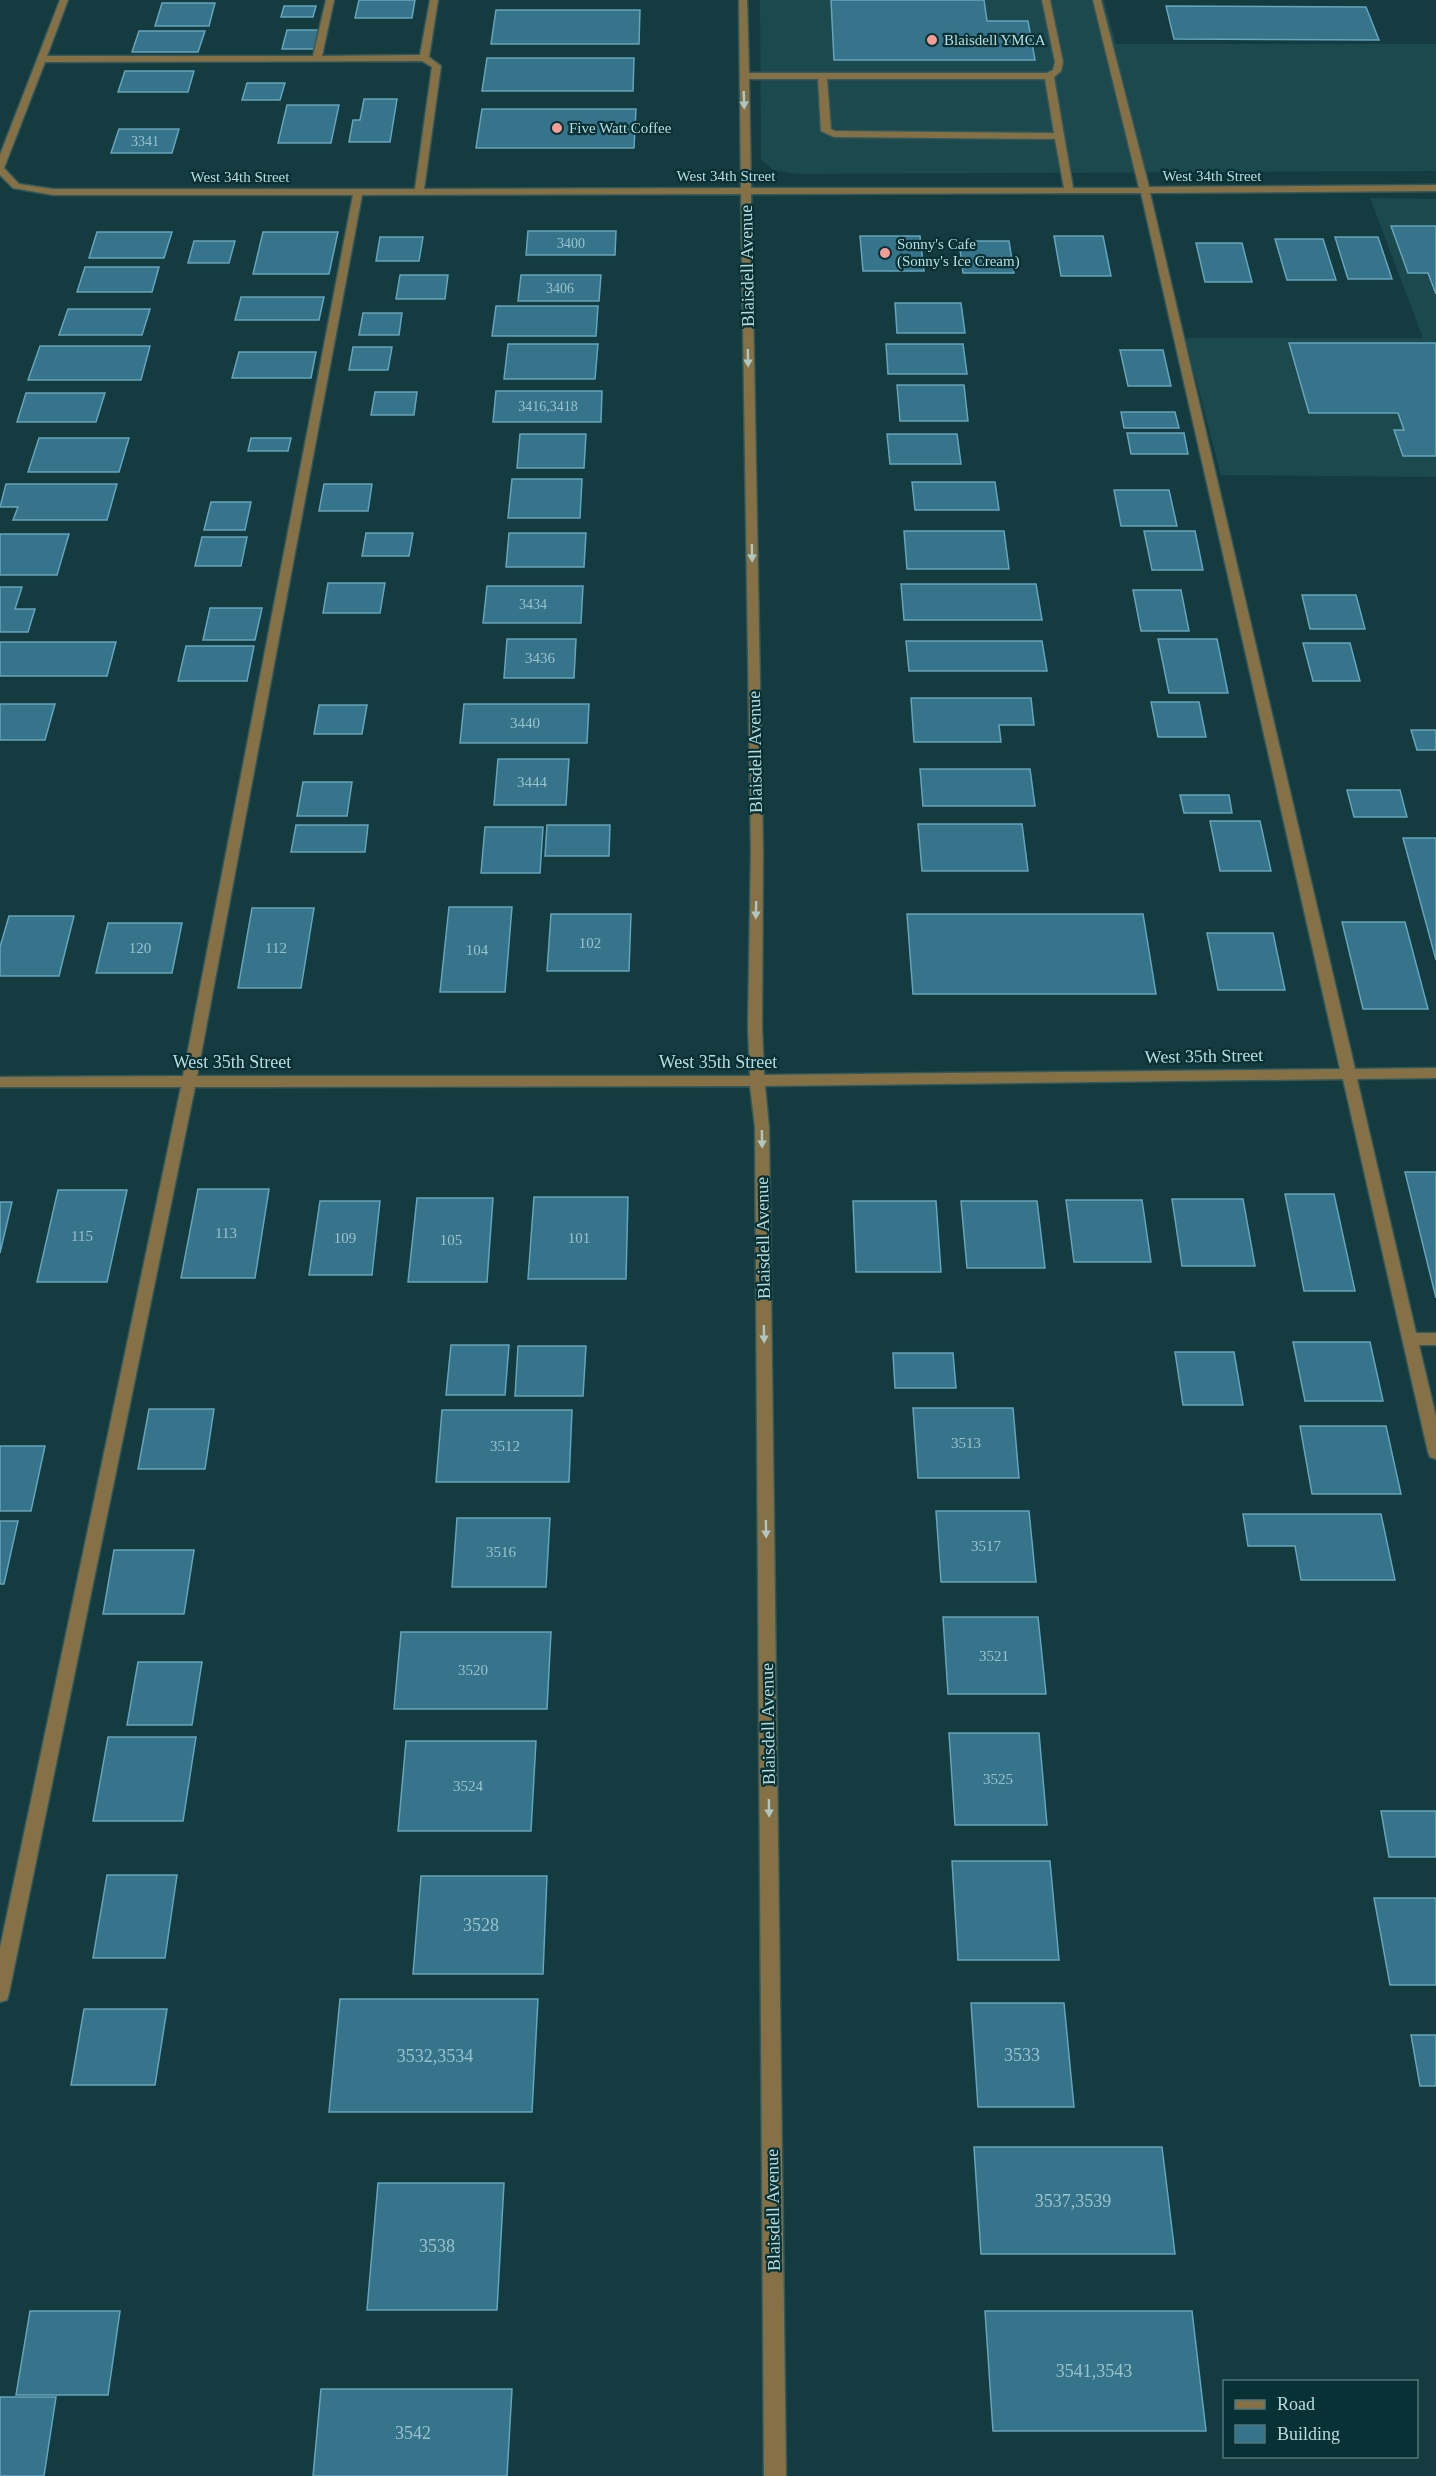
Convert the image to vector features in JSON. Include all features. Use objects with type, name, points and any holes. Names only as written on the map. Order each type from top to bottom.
[{"type":"street","points":[[0,168],[64,0]]},
{"type":"street","points":[[317,58],[330,0]]},
{"type":"street","points":[[424,58],[434,0]]},
{"type":"street","name":"Blaisdell Avenue","points":[[743,0],[757,851],[755,1027],[762,1127],[775,2476]]},
{"type":"street","points":[[743,76],[1049,76],[1057,71],[1059,62],[1046,0]]},
{"type":"street","points":[[1096,0],[1145,191],[1436,1452]]},
{"type":"street","points":[[41,59],[424,58],[437,66],[419,192]]},
{"type":"street","points":[[822,76],[826,131],[834,135],[1060,136]]},
{"type":"street","points":[[1049,76],[1070,191]]},
{"type":"street","name":"West 34th Street","points":[[0,168],[16,186],[53,192],[1145,191],[1436,188]]},
{"type":"street","points":[[0,1993],[189,1082],[358,192]]},
{"type":"street","name":"West 35th Street","points":[[0,1082],[757,1081],[1436,1073]]},
{"type":"street","points":[[1410,1339],[1436,1339]]},
{"type":"shaded area","points":[[760,0],[1104,0],[1116,44],[1436,44],[1436,171],[797,174],[773,170],[761,159]]},
{"type":"shaded area","points":[[1370,198],[1436,199],[1436,477],[1221,475],[1185,338],[1423,338]]},
{"type":"building","points":[[359,0],[415,0],[412,18],[355,18]]},
{"type":"building","name":"Blaisdell YMCA","points":[[831,0],[984,0],[987,21],[1028,21],[1035,60],[834,60]]},
{"type":"building","points":[[162,3],[215,3],[209,26],[155,26]]},
{"type":"building","points":[[284,6],[316,6],[313,17],[281,17]]},
{"type":"building","points":[[1166,6],[1366,7],[1379,40],[1174,39]]},
{"type":"building","points":[[496,10],[640,10],[639,44],[491,44]]},
{"type":"building","points":[[287,30],[319,30],[314,49],[282,49]]},
{"type":"building","points":[[139,31],[205,31],[198,52],[132,52]]},
{"type":"building","points":[[487,58],[634,58],[633,91],[482,91]]},
{"type":"building","points":[[125,71],[194,71],[188,92],[118,92]]},
{"type":"building","points":[[247,83],[285,83],[280,100],[242,100]]},
{"type":"building","points":[[364,99],[397,99],[390,142],[349,142],[353,120],[360,120]]},
{"type":"building","points":[[287,105],[339,105],[331,143],[278,143]]},
{"type":"building","name":"Five Watt Coffee","points":[[482,109],[636,109],[634,148],[476,148]]},
{"type":"building","points":[[119,129],[179,129],[172,153],[111,153]]},
{"type":"building","points":[[1391,226],[1436,226],[1436,294],[1428,273],[1408,273]]},
{"type":"building","points":[[528,231],[616,231],[615,255],[526,255]]},
{"type":"building","points":[[97,232],[172,232],[164,258],[89,258]]},
{"type":"building","points":[[263,232],[338,232],[329,274],[253,274]]},
{"type":"building","points":[[860,236],[920,236],[924,271],[863,271]]},
{"type":"building","points":[[1054,236],[1103,236],[1111,276],[1061,276]]},
{"type":"building","points":[[380,237],[423,237],[419,261],[376,261]]},
{"type":"building","points":[[1335,237],[1378,237],[1392,279],[1348,279]]},
{"type":"building","points":[[1275,239],[1323,239],[1336,280],[1287,280]]},
{"type":"building","points":[[194,241],[235,241],[229,263],[188,263]]},
{"type":"building","points":[[959,241],[1009,241],[1014,273],[963,273]]},
{"type":"building","points":[[1196,243],[1242,243],[1252,282],[1205,282]]},
{"type":"building","points":[[85,267],[159,267],[152,292],[77,292]]},
{"type":"building","points":[[400,275],[448,275],[445,299],[396,299]]},
{"type":"building","points":[[521,275],[601,275],[599,301],[518,301]]},
{"type":"building","points":[[241,297],[324,297],[319,320],[235,320]]},
{"type":"building","points":[[895,303],[961,303],[965,333],[897,333]]},
{"type":"building","points":[[496,306],[598,306],[596,336],[492,336]]},
{"type":"building","points":[[68,309],[150,309],[142,335],[59,335]]},
{"type":"building","points":[[363,313],[402,313],[399,335],[359,335]]},
{"type":"building","points":[[1289,343],[1436,343],[1436,456],[1403,456],[1394,430],[1404,430],[1398,413],[1309,413]]},
{"type":"building","points":[[508,344],[598,344],[595,379],[504,379]]},
{"type":"building","points":[[886,344],[963,344],[967,374],[888,374]]},
{"type":"building","points":[[40,346],[150,346],[141,380],[28,380]]},
{"type":"building","points":[[353,347],[392,347],[388,370],[349,370]]},
{"type":"building","points":[[1120,350],[1163,350],[1171,386],[1128,386]]},
{"type":"building","points":[[239,352],[316,352],[311,378],[232,378]]},
{"type":"building","points":[[897,385],[964,385],[968,421],[900,421]]},
{"type":"building","points":[[496,391],[602,391],[601,422],[493,422]]},
{"type":"building","points":[[375,392],[417,392],[414,415],[371,415]]},
{"type":"building","points":[[26,393],[105,393],[96,422],[17,422]]},
{"type":"building","points":[[1121,412],[1175,412],[1179,428],[1124,428]]},
{"type":"building","points":[[1127,433],[1184,433],[1188,454],[1131,454]]},
{"type":"building","points":[[520,434],[586,434],[584,468],[517,468]]},
{"type":"building","points":[[887,434],[957,434],[961,464],[890,464]]},
{"type":"building","points":[[39,438],[129,438],[119,472],[28,472]]},
{"type":"building","points":[[251,438],[291,438],[288,451],[248,451]]},
{"type":"building","points":[[512,479],[582,479],[580,518],[508,518]]},
{"type":"building","points":[[912,482],[995,482],[999,510],[915,510]]},
{"type":"building","points":[[6,484],[117,484],[107,520],[13,520],[18,507],[0,507]]},
{"type":"building","points":[[324,484],[372,484],[368,511],[319,511]]},
{"type":"building","points":[[1114,490],[1169,490],[1177,526],[1121,526]]},
{"type":"building","points":[[211,502],[251,502],[245,530],[204,530]]},
{"type":"building","points":[[904,531],[1004,531],[1009,569],[907,569]]},
{"type":"building","points":[[1144,531],[1195,531],[1203,570],[1152,570]]},
{"type":"building","points":[[366,533],[413,533],[409,556],[362,556]]},
{"type":"building","points":[[509,533],[586,533],[584,567],[506,567]]},
{"type":"building","points":[[0,534],[69,534],[57,575],[0,575]]},
{"type":"building","points":[[202,537],[247,537],[241,566],[195,566]]},
{"type":"building","points":[[328,583],[385,583],[380,613],[323,613]]},
{"type":"building","points":[[901,584],[1036,584],[1042,620],[904,620]]},
{"type":"building","points":[[487,586],[583,586],[581,623],[483,623]]},
{"type":"building","points":[[0,587],[22,587],[15,609],[35,609],[28,632],[0,632]]},
{"type":"building","points":[[1133,590],[1181,590],[1189,631],[1141,631]]},
{"type":"building","points":[[1302,595],[1356,595],[1365,629],[1310,629]]},
{"type":"building","points":[[210,608],[262,608],[255,640],[203,640]]},
{"type":"building","points":[[507,639],[576,639],[574,678],[504,678]]},
{"type":"building","points":[[1158,639],[1217,639],[1228,693],[1169,693]]},
{"type":"building","points":[[906,641],[1042,641],[1047,671],[909,671]]},
{"type":"building","points":[[0,642],[116,642],[107,676],[0,676]]},
{"type":"building","points":[[1303,643],[1350,643],[1360,681],[1313,681]]},
{"type":"building","points":[[186,646],[254,646],[247,681],[178,681]]},
{"type":"building","points":[[911,698],[1031,698],[1034,725],[999,725],[1001,742],[914,742]]},
{"type":"building","points":[[1151,702],[1199,702],[1206,737],[1158,737]]},
{"type":"building","points":[[0,704],[55,704],[45,740],[0,740]]},
{"type":"building","points":[[464,704],[589,704],[587,743],[460,743]]},
{"type":"building","points":[[319,705],[367,705],[362,734],[314,734]]},
{"type":"building","points":[[1411,730],[1436,730],[1436,750],[1417,750]]},
{"type":"building","points":[[498,759],[569,759],[566,805],[494,805]]},
{"type":"building","points":[[920,769],[1030,769],[1035,806],[923,806]]},
{"type":"building","points":[[303,782],[352,782],[347,816],[297,816]]},
{"type":"building","points":[[1347,790],[1400,790],[1407,817],[1354,817]]},
{"type":"building","points":[[1180,795],[1229,795],[1232,813],[1184,813]]},
{"type":"building","points":[[1210,821],[1260,821],[1271,871],[1220,871]]},
{"type":"building","points":[[918,824],[1022,824],[1028,871],[922,871]]},
{"type":"building","points":[[296,825],[368,825],[365,852],[291,852]]},
{"type":"building","points":[[547,825],[610,825],[609,856],[545,856]]},
{"type":"building","points":[[485,827],[543,827],[540,873],[481,873]]},
{"type":"building","points":[[1403,838],[1436,838],[1436,960]]},
{"type":"building","points":[[449,907],[512,907],[505,992],[440,992]]},
{"type":"building","points":[[252,908],[314,908],[301,988],[238,988]]},
{"type":"building","points":[[551,914],[631,914],[629,971],[547,971]]},
{"type":"building","points":[[907,914],[1143,914],[1156,994],[913,994]]},
{"type":"building","points":[[9,916],[74,916],[59,976],[0,976],[0,947]]},
{"type":"building","points":[[1342,922],[1405,922],[1428,1009],[1363,1009]]},
{"type":"building","points":[[108,923],[182,923],[172,973],[96,973]]},
{"type":"building","points":[[1207,933],[1273,933],[1285,990],[1218,990]]},
{"type":"building","points":[[1405,1172],[1436,1172],[1436,1298]]},
{"type":"building","points":[[198,1189],[269,1189],[255,1278],[181,1278]]},
{"type":"building","points":[[58,1190],[127,1190],[107,1282],[37,1282]]},
{"type":"building","points":[[1285,1194],[1334,1194],[1355,1291],[1304,1291]]},
{"type":"building","points":[[534,1197],[628,1197],[626,1279],[528,1279]]},
{"type":"building","points":[[417,1198],[493,1198],[487,1282],[408,1282]]},
{"type":"building","points":[[1172,1199],[1243,1199],[1255,1266],[1182,1266]]},
{"type":"building","points":[[1066,1200],[1142,1200],[1151,1262],[1074,1262]]},
{"type":"building","points":[[320,1201],[380,1201],[372,1275],[309,1275]]},
{"type":"building","points":[[853,1201],[936,1201],[941,1272],[856,1272]]},
{"type":"building","points":[[961,1201],[1037,1201],[1045,1268],[967,1268]]},
{"type":"building","points":[[0,1202],[12,1202],[0,1253]]},
{"type":"building","points":[[1293,1342],[1370,1342],[1383,1401],[1305,1401]]},
{"type":"building","points":[[451,1345],[509,1345],[505,1395],[446,1395]]},
{"type":"building","points":[[518,1346],[586,1346],[583,1396],[515,1396]]},
{"type":"building","points":[[1175,1352],[1234,1352],[1243,1405],[1183,1405]]},
{"type":"building","points":[[893,1353],[953,1353],[956,1388],[895,1388]]},
{"type":"building","points":[[913,1408],[1013,1408],[1019,1478],[918,1478]]},
{"type":"building","points":[[149,1409],[214,1409],[205,1469],[138,1469]]},
{"type":"building","points":[[442,1410],[572,1410],[569,1482],[436,1482]]},
{"type":"building","points":[[1300,1426],[1386,1426],[1401,1494],[1312,1494]]},
{"type":"building","points":[[0,1446],[45,1446],[31,1511],[0,1511]]},
{"type":"building","points":[[936,1511],[1029,1511],[1036,1582],[941,1582]]},
{"type":"building","points":[[1243,1514],[1381,1514],[1395,1580],[1301,1580],[1295,1546],[1248,1546]]},
{"type":"building","points":[[457,1518],[550,1518],[546,1587],[452,1587]]},
{"type":"building","points":[[0,1521],[18,1521],[4,1584],[0,1584]]},
{"type":"building","points":[[114,1550],[194,1550],[184,1614],[103,1614]]},
{"type":"building","points":[[943,1617],[1038,1617],[1046,1694],[948,1694]]},
{"type":"building","points":[[401,1632],[551,1632],[547,1709],[394,1709]]},
{"type":"building","points":[[138,1662],[202,1662],[192,1725],[127,1725]]},
{"type":"building","points":[[949,1733],[1039,1733],[1047,1825],[955,1825]]},
{"type":"building","points":[[108,1737],[196,1737],[183,1821],[93,1821]]},
{"type":"building","points":[[406,1741],[536,1741],[531,1831],[398,1831]]},
{"type":"building","points":[[1381,1811],[1436,1811],[1436,1857],[1389,1857]]},
{"type":"building","points":[[952,1861],[1050,1861],[1059,1960],[958,1960]]},
{"type":"building","points":[[107,1875],[177,1875],[165,1958],[93,1958]]},
{"type":"building","points":[[421,1876],[547,1876],[543,1974],[413,1974]]},
{"type":"building","points":[[1374,1898],[1436,1898],[1436,1985],[1390,1985]]},
{"type":"building","points":[[340,1999],[538,1999],[532,2112],[329,2112]]},
{"type":"building","points":[[971,2003],[1064,2003],[1074,2107],[978,2107]]},
{"type":"building","points":[[84,2009],[167,2009],[155,2085],[71,2085]]},
{"type":"building","points":[[1411,2035],[1436,2035],[1436,2086],[1420,2086]]},
{"type":"building","points":[[974,2147],[1162,2147],[1175,2254],[981,2254]]},
{"type":"building","points":[[378,2183],[504,2183],[497,2310],[367,2310]]},
{"type":"building","points":[[30,2311],[120,2311],[108,2395],[16,2395]]},
{"type":"building","points":[[985,2311],[1192,2311],[1206,2431],[993,2431]]},
{"type":"building","points":[[321,2389],[512,2389],[507,2476],[313,2476]]},
{"type":"building","points":[[0,2397],[56,2397],[44,2476],[0,2476]]},
{"type":"place","name":"Blaisdell YMCA","points":[[932,40]]},
{"type":"place","name":"Five Watt Coffee","points":[[557,128]]},
{"type":"place","name":"Sonny's Cafe (Sonny's Ice Cream)","points":[[885,253]]}]
